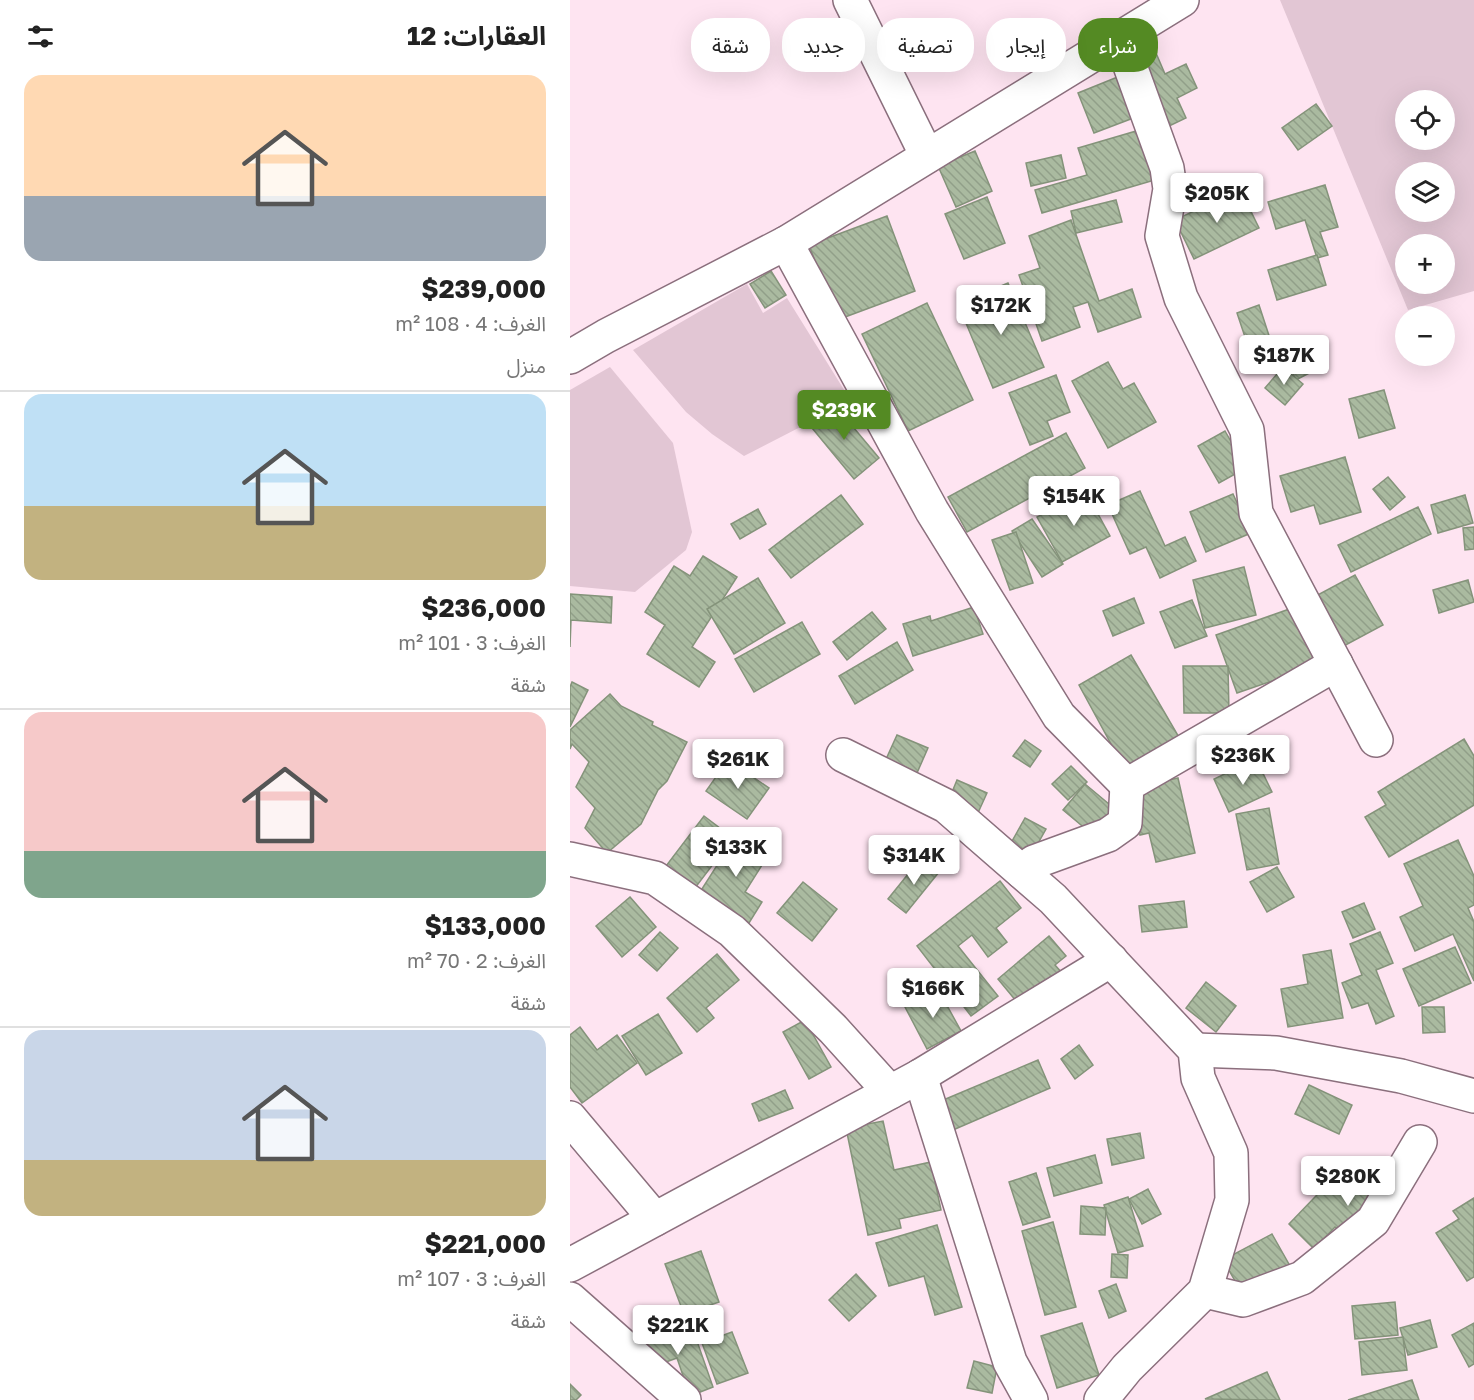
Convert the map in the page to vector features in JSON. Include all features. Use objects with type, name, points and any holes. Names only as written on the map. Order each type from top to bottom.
[{"type":"street","points":[[850,0],[927,156]]},
{"type":"street","points":[[1153,18],[1182,0]]},
{"type":"street","points":[[570,357],[786,243],[1078,64]]},
{"type":"street","points":[[1132,72],[1167,168],[1170,189],[1162,236],[1181,298],[1247,430],[1256,513],[1376,740]]},
{"type":"street","points":[[786,243],[932,511],[1059,716],[1127,785],[1125,823],[1108,835],[1034,862],[1022,872]]},
{"type":"street","points":[[1127,785],[1336,664]]},
{"type":"street","points":[[843,755],[946,806],[1053,899],[1195,1050],[1198,1078],[1231,1154],[1232,1200],[1204,1291],[1127,1368],[1101,1400]]},
{"type":"street","points":[[570,859],[655,878],[732,931],[833,1029],[890,1092]]},
{"type":"street","points":[[570,1265],[920,1076],[1111,960]]},
{"type":"street","points":[[1195,1050],[1276,1053],[1401,1076],[1474,1096]]},
{"type":"street","points":[[920,1076],[1021,1397]]},
{"type":"street","points":[[570,1118],[656,1219]]},
{"type":"street","points":[[1204,1291],[1243,1300],[1302,1278],[1373,1221],[1420,1142]]},
{"type":"street","points":[[570,1299],[684,1400]]},
{"type":"shaded area","points":[[1280,0],[1474,0],[1474,291],[1422,306],[1406,306],[1401,294],[1455,294],[1455,234],[1395,234],[1395,279]]},
{"type":"shaded area","points":[[747,284],[763,313],[787,298],[851,401],[744,456],[712,434],[686,412],[633,350]]},
{"type":"shaded area","points":[[610,367],[673,443],[692,532],[686,550],[635,592],[570,586],[570,390]]},
{"type":"building","points":[[1158,58],[1165,74],[1186,64],[1197,88],[1177,98],[1186,118],[1165,128],[1140,72],[1158,72]]},
{"type":"building","points":[[1120,76],[1136,117],[1094,133],[1078,93]]},
{"type":"building","points":[[1316,104],[1332,126],[1298,150],[1282,128]]},
{"type":"building","points":[[1143,129],[1158,179],[1042,213],[1035,190],[1087,175],[1078,148]]},
{"type":"building","points":[[975,151],[992,191],[956,207],[938,166]]},
{"type":"building","points":[[1061,155],[1066,178],[1031,186],[1026,163]]},
{"type":"building","points":[[1325,185],[1338,227],[1320,232],[1328,255],[1317,258],[1305,220],[1276,229],[1268,202]]},
{"type":"building","points":[[1240,189],[1259,228],[1194,259],[1175,220]]},
{"type":"building","points":[[987,197],[1005,243],[964,259],[945,214]]},
{"type":"building","points":[[1116,200],[1122,222],[1076,233],[1071,211]]},
{"type":"building","points":[[887,216],[915,291],[837,320],[809,245]]},
{"type":"building","points":[[1071,220],[1099,301],[1132,289],[1141,317],[1098,332],[1088,302],[1073,307],[1080,327],[1042,341],[1019,275],[1040,268],[1029,236]]},
{"type":"building","points":[[1317,255],[1326,285],[1277,300],[1268,270]]},
{"type":"building","points":[[771,271],[786,295],[765,308],[750,284]]},
{"type":"building","points":[[1008,283],[1044,367],[993,388],[958,304]]},
{"type":"building","points":[[927,303],[973,400],[908,431],[862,334]]},
{"type":"building","points":[[1259,305],[1276,357],[1254,364],[1237,313]]},
{"type":"building","points":[[1314,348],[1323,366],[1296,380],[1287,362]]},
{"type":"building","points":[[1108,362],[1123,389],[1134,383],[1156,422],[1108,448],[1072,381]]},
{"type":"building","points":[[1283,367],[1303,384],[1285,405],[1265,388]]},
{"type":"building","points":[[1056,375],[1070,412],[1047,421],[1053,436],[1030,445],[1009,393]]},
{"type":"building","points":[[1384,390],[1395,428],[1359,438],[1349,399]]},
{"type":"building","points":[[833,403],[879,458],[854,479],[808,423]]},
{"type":"building","points":[[1225,431],[1246,468],[1219,483],[1198,446]]},
{"type":"building","points":[[1066,433],[1085,468],[967,532],[948,497]]},
{"type":"building","points":[[1345,457],[1361,512],[1320,524],[1314,505],[1291,512],[1280,476]]},
{"type":"building","points":[[1388,477],[1405,497],[1390,510],[1373,489]]},
{"type":"building","points":[[1140,491],[1165,546],[1185,537],[1196,561],[1160,578],[1146,547],[1130,554],[1108,505]]},
{"type":"building","points":[[1086,492],[1110,536],[1062,562],[1037,517]]},
{"type":"building","points":[[1233,494],[1251,533],[1206,552],[1190,512]]},
{"type":"building","points":[[841,495],[863,524],[791,578],[769,550]]},
{"type":"building","points":[[1465,495],[1473,523],[1438,533],[1431,505]]},
{"type":"building","points":[[1418,507],[1431,534],[1351,572],[1338,545]]},
{"type":"building","points":[[758,509],[766,524],[740,539],[731,524]]},
{"type":"building","points":[[1032,519],[1063,564],[1042,577],[1012,531]]},
{"type":"building","points":[[1474,527],[1474,549],[1465,550],[1463,528]]},
{"type":"building","points":[[1016,532],[1033,583],[1010,590],[992,540]]},
{"type":"building","points":[[703,556],[737,577],[692,647],[715,662],[699,687],[647,654],[665,625],[645,612],[674,566],[690,576]]},
{"type":"building","points":[[1244,567],[1256,615],[1205,628],[1193,580]]},
{"type":"building","points":[[1355,575],[1383,625],[1340,648],[1312,598]]},
{"type":"building","points":[[758,578],[785,623],[734,654],[707,609]]},
{"type":"building","points":[[1468,580],[1474,602],[1439,613],[1433,590]]},
{"type":"building","points":[[570,594],[612,597],[611,623],[571,620],[570,647]]},
{"type":"building","points":[[1134,598],[1144,623],[1113,636],[1103,611]]},
{"type":"building","points":[[1192,600],[1207,636],[1175,648],[1160,612]]},
{"type":"building","points":[[974,607],[983,634],[913,656],[903,624],[930,616],[931,621]]},
{"type":"building","points":[[1295,607],[1316,666],[1237,693],[1216,635]]},
{"type":"building","points":[[872,612],[886,629],[847,660],[833,642]]},
{"type":"building","points":[[802,622],[820,654],[754,692],[735,659]]},
{"type":"building","points":[[897,642],[913,670],[855,704],[839,676]]},
{"type":"building","points":[[1131,655],[1180,739],[1124,768],[1079,685]]},
{"type":"building","points":[[1183,666],[1228,666],[1229,713],[1184,713]]},
{"type":"building","points":[[572,682],[588,690],[570,727],[570,687]]},
{"type":"building","points":[[610,694],[621,706],[653,722],[652,725],[687,742],[667,781],[658,790],[641,824],[607,853],[585,828],[595,808],[576,787],[589,762],[572,744],[570,749],[570,730]]},
{"type":"building","points":[[897,735],[928,748],[913,782],[882,768]]},
{"type":"building","points":[[1464,739],[1474,756],[1474,805],[1389,857],[1365,817],[1386,805],[1378,792]]},
{"type":"building","points":[[1025,740],[1041,751],[1030,767],[1013,756]]},
{"type":"building","points":[[1256,759],[1272,792],[1229,812],[1214,779]]},
{"type":"building","points":[[728,760],[769,788],[747,819],[706,791]]},
{"type":"building","points":[[1071,766],[1087,782],[1068,800],[1052,784]]},
{"type":"building","points":[[1178,778],[1195,853],[1156,862],[1149,833],[1140,835],[1129,789]]},
{"type":"building","points":[[957,780],[987,793],[972,826],[943,814]]},
{"type":"building","points":[[1085,784],[1115,809],[1093,835],[1063,810]]},
{"type":"building","points":[[1269,808],[1279,864],[1247,870],[1236,814]]},
{"type":"building","points":[[704,816],[733,838],[695,888],[666,866]]},
{"type":"building","points":[[1025,818],[1046,829],[1032,854],[1011,843]]},
{"type":"building","points":[[737,834],[769,854],[745,892],[762,902],[749,923],[700,892]]},
{"type":"building","points":[[1458,840],[1474,876],[1474,905],[1468,908],[1474,922],[1474,981],[1453,934],[1415,951],[1400,917],[1423,906],[1404,864]]},
{"type":"building","points":[[921,858],[939,872],[906,913],[888,899]]},
{"type":"building","points":[[1277,867],[1294,897],[1267,912],[1250,882]]},
{"type":"building","points":[[1000,881],[1021,908],[996,928],[1007,942],[988,957],[972,935],[958,946],[998,996],[971,1016],[917,946]]},
{"type":"building","points":[[803,882],[837,909],[812,941],[777,913]]},
{"type":"building","points":[[630,897],[656,927],[622,957],[596,926]]},
{"type":"building","points":[[1184,901],[1187,927],[1142,932],[1139,906]]},
{"type":"building","points":[[1364,903],[1375,929],[1353,938],[1342,912]]},
{"type":"building","points":[[660,932],[678,948],[657,971],[639,955]]},
{"type":"building","points":[[1380,932],[1393,963],[1376,970],[1394,1016],[1376,1024],[1368,1003],[1352,1008],[1342,983],[1362,975],[1350,944]]},
{"type":"building","points":[[1049,936],[1066,956],[1055,965],[1062,973],[1021,1007],[998,979]]},
{"type":"building","points":[[1455,947],[1471,983],[1419,1006],[1403,969]]},
{"type":"building","points":[[1331,950],[1343,1018],[1288,1027],[1281,989],[1308,984],[1303,955]]},
{"type":"building","points":[[717,954],[739,980],[706,1008],[714,1018],[697,1032],[667,998]]},
{"type":"building","points":[[1206,982],[1236,1006],[1216,1032],[1186,1008]]},
{"type":"building","points":[[938,989],[961,1031],[927,1049],[905,1007]]},
{"type":"building","points":[[1422,1007],[1444,1007],[1445,1032],[1423,1033]]},
{"type":"building","points":[[658,1014],[682,1053],[646,1075],[622,1036]]},
{"type":"building","points":[[805,1020],[831,1067],[809,1079],[783,1032]]},
{"type":"building","points":[[580,1027],[597,1050],[617,1035],[637,1063],[582,1103],[570,1087],[570,1035]]},
{"type":"building","points":[[1079,1045],[1093,1065],[1075,1079],[1061,1059]]},
{"type":"building","points":[[1038,1060],[1050,1088],[953,1130],[941,1101]]},
{"type":"building","points":[[1309,1085],[1352,1105],[1339,1134],[1295,1114]]},
{"type":"building","points":[[785,1090],[793,1108],[759,1121],[752,1104]]},
{"type":"building","points":[[883,1121],[894,1170],[931,1162],[941,1210],[899,1219],[901,1228],[868,1235],[846,1128]]},
{"type":"building","points":[[1140,1133],[1144,1158],[1112,1165],[1107,1139]]},
{"type":"building","points":[[1095,1155],[1102,1183],[1054,1196],[1047,1168]]},
{"type":"building","points":[[1375,1164],[1406,1193],[1355,1246],[1335,1227],[1314,1249],[1289,1224],[1339,1172],[1353,1186]]},
{"type":"building","points":[[1036,1173],[1050,1217],[1023,1225],[1009,1182]]},
{"type":"building","points":[[1148,1189],[1161,1214],[1142,1224],[1129,1199]]},
{"type":"building","points":[[1128,1197],[1143,1246],[1118,1253],[1104,1205]]},
{"type":"building","points":[[1474,1198],[1474,1277],[1467,1281],[1436,1233],[1459,1219],[1453,1211]]},
{"type":"building","points":[[1081,1206],[1106,1208],[1105,1235],[1080,1234]]},
{"type":"building","points":[[1053,1222],[1076,1307],[1045,1315],[1022,1231]]},
{"type":"building","points":[[937,1225],[962,1307],[935,1315],[924,1276],[889,1286],[876,1243]]},
{"type":"building","points":[[1272,1234],[1290,1266],[1242,1293],[1223,1260]]},
{"type":"building","points":[[701,1251],[719,1302],[684,1314],[665,1264]]},
{"type":"building","points":[[1112,1254],[1128,1255],[1127,1278],[1111,1277]]},
{"type":"building","points":[[856,1274],[876,1296],[849,1321],[829,1300]]},
{"type":"building","points":[[1116,1284],[1126,1311],[1109,1318],[1099,1291]]},
{"type":"building","points":[[1395,1302],[1398,1335],[1355,1339],[1352,1306]]},
{"type":"building","points":[[1430,1320],[1437,1347],[1408,1355],[1400,1328]]},
{"type":"building","points":[[1082,1323],[1099,1375],[1057,1388],[1041,1336]]},
{"type":"building","points":[[1474,1323],[1474,1364],[1469,1367],[1452,1335]]},
{"type":"building","points":[[691,1324],[713,1387],[690,1396],[677,1358],[644,1370],[635,1343]]},
{"type":"building","points":[[732,1332],[748,1373],[717,1384],[702,1343]]},
{"type":"building","points":[[1403,1337],[1407,1370],[1362,1375],[1359,1342]]},
{"type":"building","points":[[974,1361],[997,1367],[992,1393],[967,1388]]},
{"type":"building","points":[[1267,1372],[1280,1400],[1205,1399]]},
{"type":"building","points":[[1412,1380],[1419,1400],[1348,1400]]},
{"type":"building","points":[[570,1384],[581,1395],[576,1400],[570,1400]]}]
